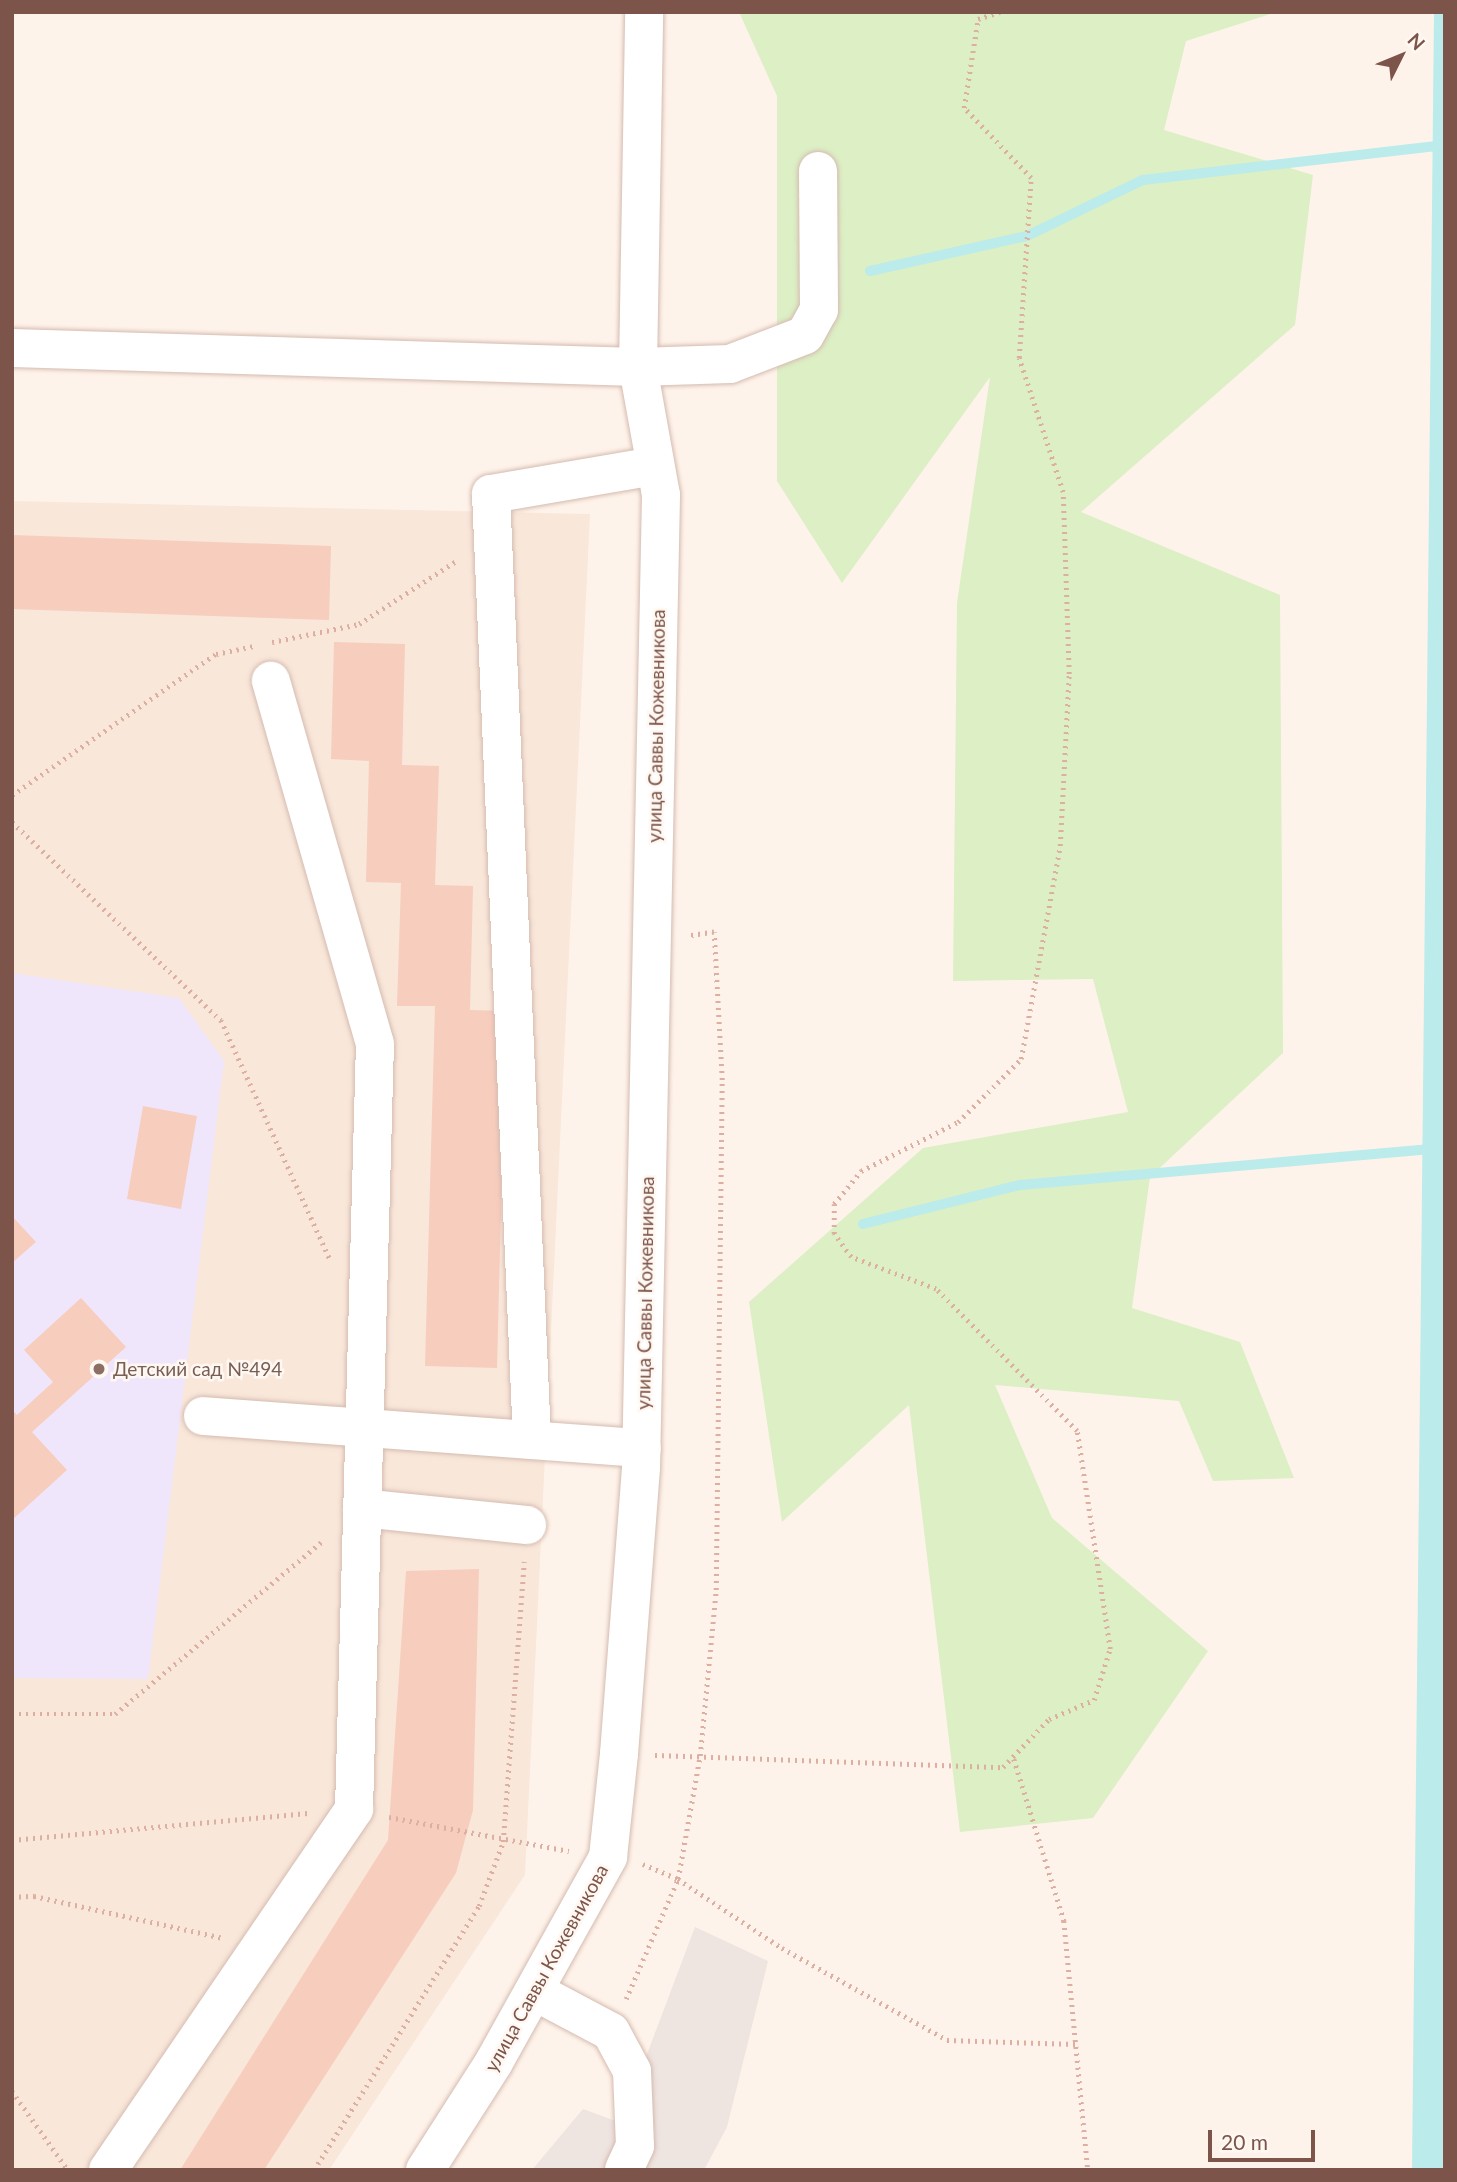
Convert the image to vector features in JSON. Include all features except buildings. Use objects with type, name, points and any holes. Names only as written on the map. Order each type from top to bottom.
[{"type":"street","name":"улица Саввы Кожевникова","points":[[425,2170],[494,2062],[608,1857],[619,1754],[642,1448],[661,495],[638,367],[644,12]]},
{"type":"street","points":[[12,348],[638,367],[730,364],[805,335],[819,310],[818,170]]},
{"type":"street","points":[[533,1440],[491,494],[655,466]]},
{"type":"street","points":[[108,2170],[354,1809],[375,1044],[271,681]]},
{"type":"street","points":[[203,1416],[642,1448]]},
{"type":"street","points":[[362,1508],[527,1525]]},
{"type":"street","points":[[534,1991],[611,2032],[632,2071],[635,2146],[624,2170]]},
{"type":"path","points":[[619,1754],[1003,1766],[1014,1759],[1049,1719],[1094,1700],[1110,1649],[1077,1431],[936,1289],[851,1257],[834,1234],[834,1204],[861,1171],[958,1122],[1021,1059],[1060,846],[1069,674],[1063,492],[1019,358],[1031,178],[964,108],[978,19],[1000,12]]},
{"type":"path","points":[[12,822],[221,1020],[337,1272]]},
{"type":"path","points":[[611,2032],[678,1880],[700,1756],[716,1590],[722,1080],[714,932],[652,942]]},
{"type":"path","points":[[12,1714],[115,1714],[362,1508]]},
{"type":"path","points":[[314,2170],[479,1906],[503,1842],[527,1525]]},
{"type":"path","points":[[1014,1759],[1064,1921],[1088,2170]]},
{"type":"path","points":[[608,1857],[646,1865],[678,1880],[782,1948],[947,2040],[1076,2044]]},
{"type":"path","points":[[12,1897],[34,1896],[260,1946]]},
{"type":"path","points":[[12,2091],[68,2170]]},
{"type":"shaded area","points":[[12,501],[590,514],[525,1875],[329,2170],[12,2170]]},
{"type":"shaded area","name":"Детский сад №494","points":[[12,973],[179,998],[224,1061],[148,1679],[12,1678]]},
{"type":"shaded area","points":[[695,1927],[768,1961],[727,2127],[704,2170],[532,2170],[583,2109],[621,2123]]},
{"type":"green space","points":[[739,12],[1277,12],[1186,41],[1164,130],[1313,175],[1295,325],[1081,512],[1280,595],[1283,1053],[1150,1177],[1132,1308],[1240,1342],[1294,1478],[1213,1481],[1179,1401],[995,1385],[1052,1518],[1208,1651],[1093,1818],[960,1832],[909,1405],[782,1522],[749,1302],[923,1148],[1128,1112],[1093,979],[953,981],[957,603],[990,377],[842,583],[777,481],[777,96]]},
{"type":"water","points":[[1434,12],[1445,12],[1445,2170],[1412,2170]]},
{"type":"waterway","points":[[870,271],[1027,236],[1143,180],[1445,145]]},
{"type":"waterway","points":[[863,1224],[1020,1185],[1445,1148]]},
{"type":"place","name":"Детский сад №494","points":[[99,1369]]}]
